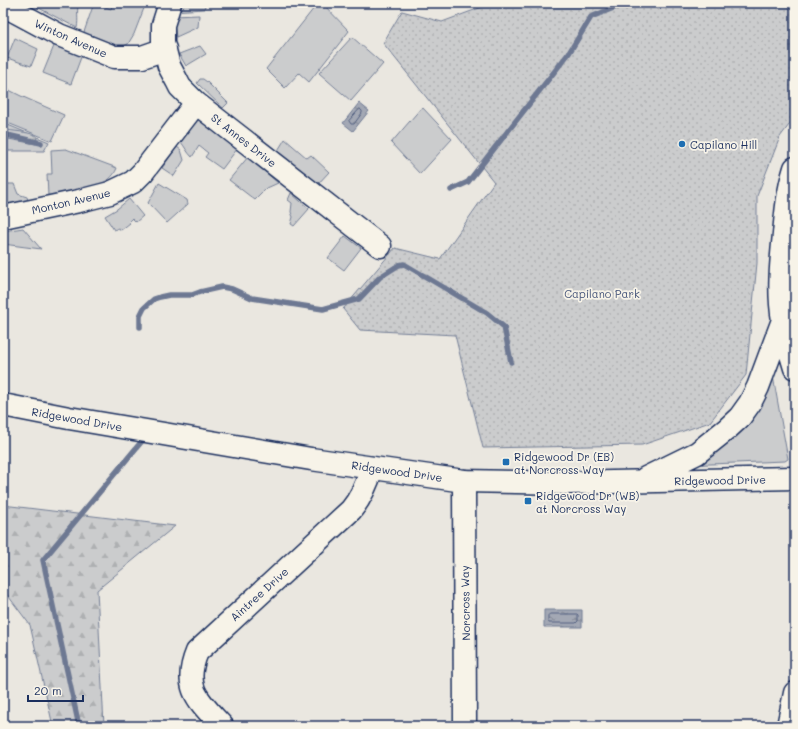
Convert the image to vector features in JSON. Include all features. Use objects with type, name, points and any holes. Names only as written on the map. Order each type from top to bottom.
[{"type":"street","name":"St Annes Drive","points":[[170,3],[163,26],[163,43],[177,82],[196,103],[380,246]]},
{"type":"street","name":"Winton Avenue","points":[[3,5],[59,35],[114,57],[142,57],[165,49]]},
{"type":"street","name":"Monton Avenue","points":[[3,217],[110,193],[133,182],[143,172],[196,103]]},
{"type":"street","points":[[795,168],[788,197],[781,260],[780,296],[783,320],[795,368]]},
{"type":"street","points":[[639,481],[697,453],[740,417],[750,403],[758,387],[783,320]]},
{"type":"street","name":"Ridgewood Drive","points":[[3,405],[69,418],[311,459],[464,481],[568,483],[795,478]]},
{"type":"street","name":"Aintree Drive","points":[[222,726],[200,701],[193,689],[191,675],[192,663],[197,652],[350,510],[358,501],[368,481],[372,468]]},
{"type":"street","name":"Norcross Way","points":[[464,481],[465,726]]},
{"type":"street","points":[[788,726],[795,693]]},
{"type":"green space","points":[[38,3],[79,3],[77,28],[37,7]]},
{"type":"green space","points":[[94,3],[111,9],[113,3],[146,3],[134,34],[128,44],[121,47],[113,47],[83,35]]},
{"type":"green space","points":[[174,3],[206,3],[204,9],[173,11]]},
{"type":"green space","points":[[318,3],[322,3],[349,31],[309,82],[299,73],[285,88],[266,69]]},
{"type":"green space","name":"Capilano Park","points":[[493,3],[795,3],[795,117],[780,137],[757,196],[757,263],[746,375],[710,422],[642,445],[483,448],[455,335],[360,330],[343,309],[395,248],[440,259],[494,182],[383,43],[402,11],[442,22]]},
{"type":"green space","points":[[199,15],[198,27],[176,37],[173,16]]},
{"type":"green space","points":[[352,37],[383,64],[351,101],[319,73]]},
{"type":"green space","points":[[15,38],[38,49],[31,66],[7,58]]},
{"type":"green space","points":[[56,41],[83,52],[71,84],[43,73]]},
{"type":"green space","points":[[200,46],[206,54],[186,66],[179,54]]},
{"type":"green space","points":[[200,79],[207,82],[228,103],[223,108],[197,83]]},
{"type":"green space","points":[[3,87],[64,115],[52,141],[3,121]]},
{"type":"green space","points":[[422,107],[452,139],[420,174],[391,143]]},
{"type":"green space","points":[[196,118],[237,149],[222,169],[205,157],[208,153],[199,146],[192,157],[181,142]]},
{"type":"green space","points":[[3,123],[49,142],[44,151],[3,151]]},
{"type":"green space","points":[[3,129],[29,133],[37,136],[36,144],[3,138]]},
{"type":"green space","points":[[285,139],[307,158],[311,155],[329,172],[317,185],[277,152]]},
{"type":"green space","points":[[177,147],[181,150],[184,160],[174,176],[162,168]]},
{"type":"green space","points":[[66,149],[117,168],[109,179],[98,185],[48,196],[47,174],[52,174],[51,150]]},
{"type":"green space","points":[[248,157],[278,183],[267,188],[255,200],[229,180]]},
{"type":"green space","points":[[3,178],[7,178],[7,184],[14,184],[18,194],[27,197],[30,205],[3,210]]},
{"type":"green space","points":[[159,183],[187,200],[188,204],[167,223],[148,203]]},
{"type":"green space","points":[[291,193],[309,209],[294,226],[291,224],[293,217],[291,212],[292,203],[288,200]]},
{"type":"green space","points":[[129,199],[143,216],[136,222],[132,218],[128,222],[130,223],[121,230],[118,228],[114,230],[105,216],[117,209]]},
{"type":"green space","points":[[23,228],[41,249],[3,244],[4,231]]},
{"type":"green space","points":[[345,236],[361,248],[344,270],[328,258]]},
{"type":"green space","points":[[773,376],[788,459],[785,461],[685,465]]},
{"type":"green space","points":[[3,505],[175,526],[97,590],[104,726],[53,726],[30,625],[3,589]]},
{"type":"water","points":[[359,103],[369,111],[353,131],[343,123]]},
{"type":"water","points":[[544,610],[582,610],[582,627],[544,627]]},
{"type":"waterway","points":[[451,190],[468,182],[569,53],[591,17],[626,3]]},
{"type":"waterway","points":[[3,134],[41,143]]},
{"type":"waterway","points":[[140,327],[140,316],[144,308],[154,299],[169,295],[192,295],[222,287],[232,289],[252,298],[323,309],[359,299],[380,277],[399,265],[404,264],[487,313],[504,327],[511,362]]},
{"type":"waterway","points":[[79,726],[43,560],[142,441],[142,437]]},
{"type":"place","name":"Capilano Hill","points":[[682,144]]},
{"type":"place","name":"Ridgewood Dr (EB) at Norcross Way","points":[[506,462]]},
{"type":"place","name":"Ridgewood Dr (WB) at Norcross Way","points":[[528,501]]}]
